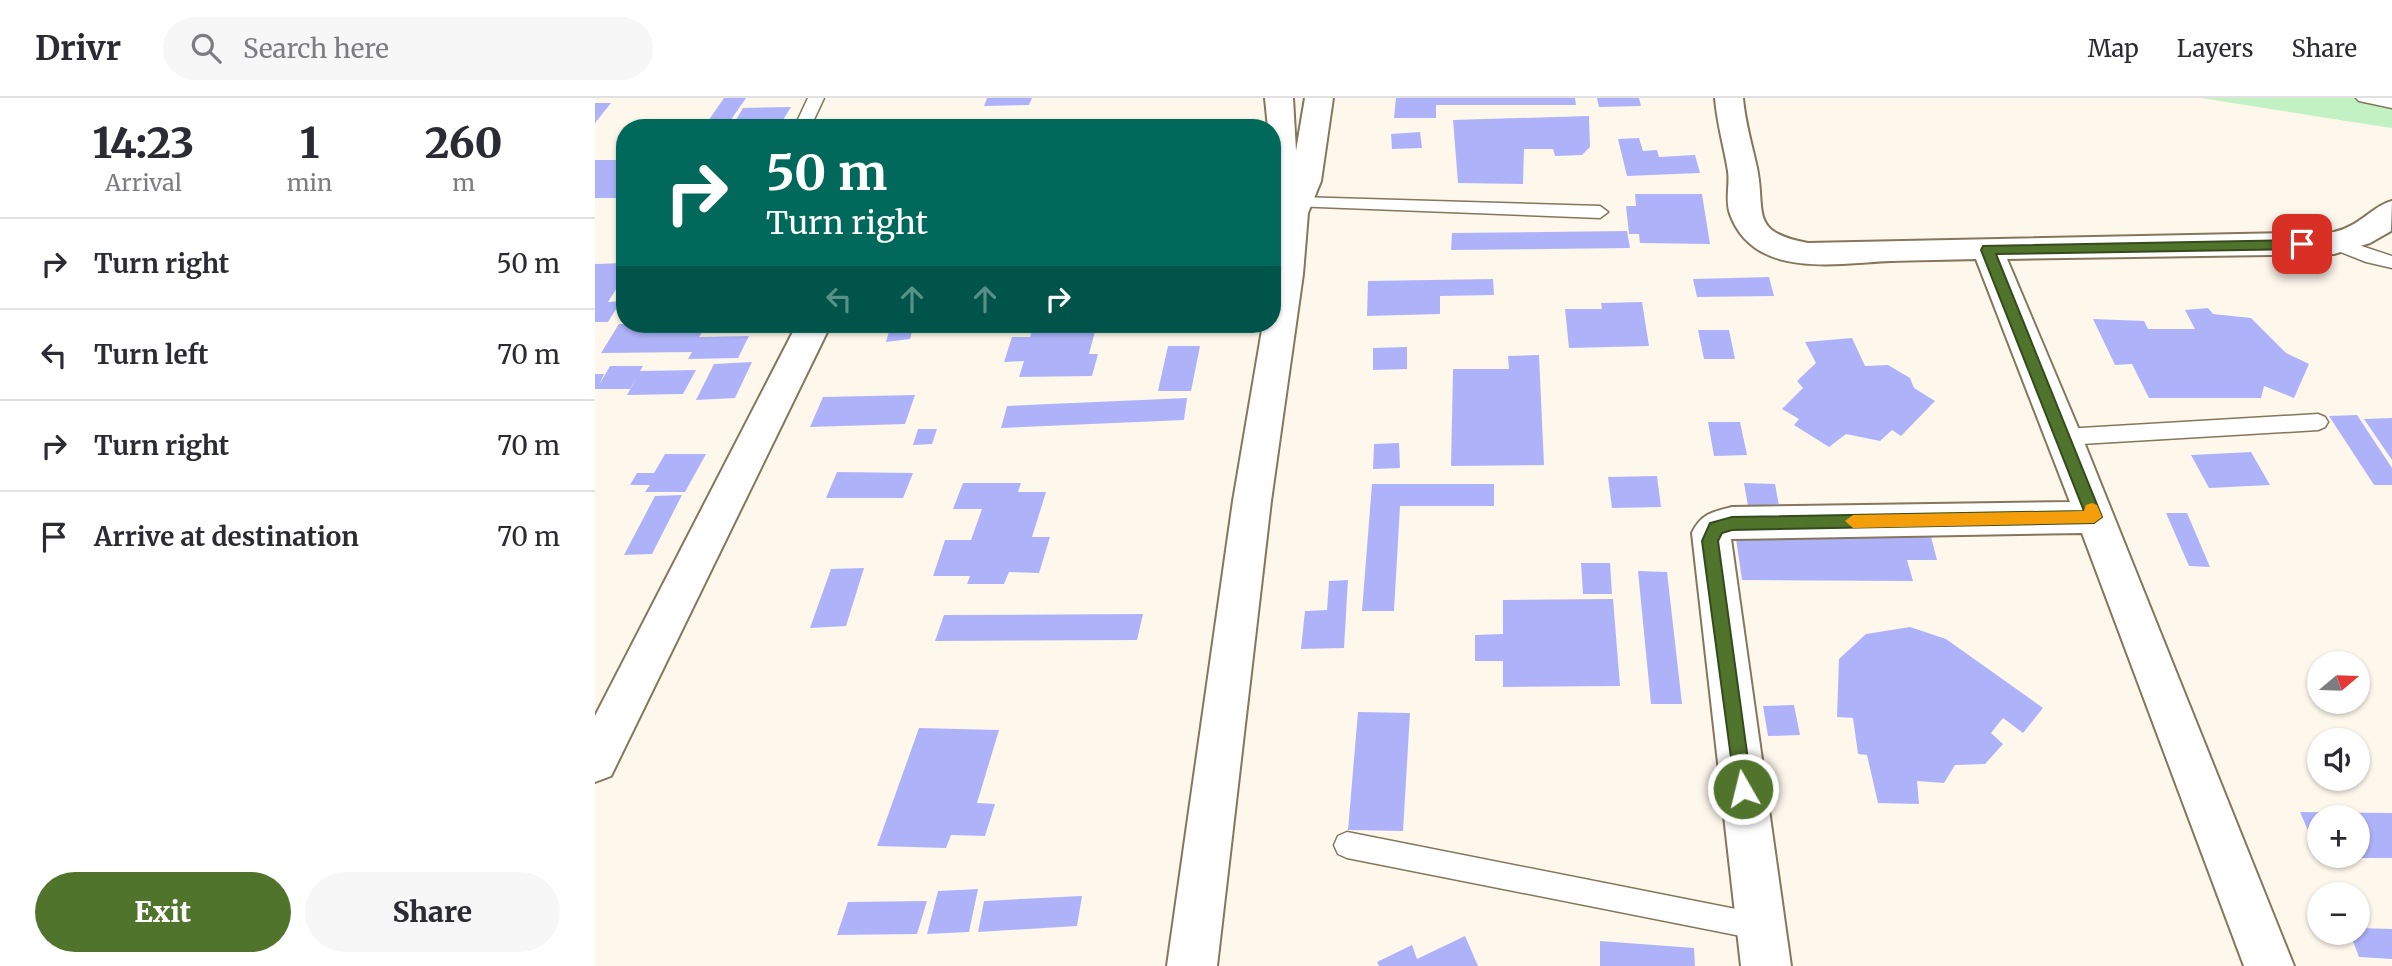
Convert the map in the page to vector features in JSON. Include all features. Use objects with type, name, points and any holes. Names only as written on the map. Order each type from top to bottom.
[{"type":"street","points":[[1279,98],[1283,123],[1283,186],[1295,208]]},
{"type":"street","points":[[1281,270],[1295,208],[1306,181],[1319,98]]},
{"type":"street","points":[[1725,103],[1743,176],[1747,217],[1754,228],[1780,247],[1815,255],[1888,250],[2334,243],[2360,236],[2381,225],[2392,211]]},
{"type":"street","points":[[1988,250],[2064,437],[2269,966]]},
{"type":"street","points":[[595,761],[809,333]]},
{"type":"street","points":[[1192,966],[1273,333]]},
{"type":"street","points":[[1764,946],[1710,541],[1716,527],[1732,523],[2094,517]]},
{"type":"lane","points":[[806,119],[816,98]]},
{"type":"lane","points":[[2364,98],[2392,103]]},
{"type":"lane","points":[[1295,208],[1600,212]]},
{"type":"lane","points":[[2334,243],[2372,258],[2392,262]]},
{"type":"lane","points":[[2064,437],[2318,422]]},
{"type":"lane","points":[[1347,845],[1764,946]]},
{"type":"green space","points":[[2201,98],[2392,98],[2392,128],[2378,126]]},
{"type":"building","points":[[724,98],[746,98],[731,119],[709,119]]},
{"type":"building","points":[[987,98],[1032,98],[1029,105],[984,106]]},
{"type":"building","points":[[1396,98],[1575,98],[1576,105],[1436,105],[1436,118],[1394,118]]},
{"type":"building","points":[[1597,98],[1639,98],[1641,106],[1599,107]]},
{"type":"building","points":[[595,103],[611,103],[595,123]]},
{"type":"building","points":[[791,107],[784,119],[736,119],[743,108]]},
{"type":"building","points":[[1589,116],[1590,147],[1582,155],[1555,156],[1553,149],[1524,149],[1523,184],[1458,183],[1453,120]]},
{"type":"building","points":[[1420,132],[1422,148],[1392,149],[1391,134]]},
{"type":"building","points":[[1639,138],[1643,151],[1657,150],[1659,157],[1695,155],[1700,173],[1627,176],[1618,139]]},
{"type":"building","points":[[595,160],[616,160],[616,198],[595,198]]},
{"type":"building","points":[[1635,194],[1702,194],[1710,244],[1640,243],[1639,234],[1629,234],[1626,206],[1636,206]]},
{"type":"building","points":[[1627,231],[1630,248],[1451,250],[1452,233]]},
{"type":"building","points":[[616,263],[616,289],[608,302],[616,301],[616,309],[608,322],[595,322],[595,264]]},
{"type":"building","points":[[1769,277],[1774,296],[1697,297],[1693,279]]},
{"type":"building","points":[[1493,279],[1494,295],[1440,296],[1440,314],[1367,316],[1368,281]]},
{"type":"building","points":[[1642,302],[1649,346],[1569,348],[1565,309],[1602,309],[1601,303]]},
{"type":"building","points":[[2208,308],[2213,314],[2251,318],[2286,353],[2309,364],[2294,398],[2264,386],[2261,398],[2149,398],[2132,364],[2115,365],[2093,319],[2144,321],[2148,329],[2195,329],[2185,310]]},
{"type":"building","points":[[616,329],[616,333],[701,333],[699,337],[749,336],[738,358],[688,359],[692,352],[601,353]]},
{"type":"building","points":[[1698,330],[1729,330],[1735,359],[1704,359]]},
{"type":"building","points":[[888,333],[912,333],[910,339],[886,342]]},
{"type":"building","points":[[1031,333],[1095,333],[1089,354],[1098,354],[1092,376],[1019,377],[1024,361],[1004,362],[1012,337],[1030,337]]},
{"type":"building","points":[[1852,338],[1865,366],[1888,365],[1910,378],[1914,388],[1935,401],[1901,436],[1892,430],[1880,441],[1846,434],[1829,447],[1794,425],[1799,419],[1782,409],[1803,388],[1797,381],[1816,363],[1805,342]]},
{"type":"building","points":[[1168,346],[1200,346],[1191,391],[1158,391]]},
{"type":"building","points":[[1407,347],[1407,369],[1373,370],[1373,348]]},
{"type":"building","points":[[1539,355],[1544,465],[1451,466],[1453,369],[1509,369],[1508,356]]},
{"type":"building","points":[[752,362],[735,398],[696,400],[714,364]]},
{"type":"building","points":[[610,366],[643,366],[640,371],[696,370],[683,394],[627,395],[637,377],[630,389],[595,389],[595,374],[604,374],[599,385]]},
{"type":"building","points":[[915,395],[905,424],[810,427],[823,397]]},
{"type":"building","points":[[1187,398],[1184,420],[1001,428],[1007,406]]},
{"type":"building","points":[[2357,415],[2392,468],[2392,485],[2374,485],[2329,416]]},
{"type":"building","points":[[2392,418],[2392,460],[2364,419]]},
{"type":"building","points":[[1708,422],[1740,422],[1747,455],[1714,456]]},
{"type":"building","points":[[918,429],[937,429],[932,444],[913,445]]},
{"type":"building","points":[[1399,443],[1400,468],[1373,469],[1374,444]]},
{"type":"building","points":[[2251,452],[2270,485],[2209,488],[2191,455]]},
{"type":"building","points":[[665,454],[706,454],[685,492],[645,492],[650,485],[630,485],[637,473],[654,473]]},
{"type":"building","points":[[837,472],[913,473],[903,498],[826,498]]},
{"type":"building","points":[[1657,476],[1661,507],[1612,508],[1608,477]]},
{"type":"building","points":[[963,483],[1021,483],[1018,492],[1046,492],[1032,537],[1050,537],[1039,573],[1009,572],[1004,584],[967,584],[970,576],[933,576],[945,540],[971,540],[982,509],[953,509]]},
{"type":"building","points":[[1744,483],[1775,484],[1779,506],[1748,506]]},
{"type":"building","points":[[1372,484],[1494,484],[1494,506],[1400,506],[1394,611],[1362,611]]},
{"type":"building","points":[[682,495],[652,554],[624,555],[655,496]]},
{"type":"building","points":[[2166,513],[2187,513],[2210,567],[2189,566]]},
{"type":"building","points":[[1735,532],[1930,533],[1937,560],[1907,560],[1913,581],[1742,580]]},
{"type":"building","points":[[1581,563],[1610,563],[1612,594],[1583,594]]},
{"type":"building","points":[[864,568],[846,626],[810,628],[831,569]]},
{"type":"building","points":[[1638,571],[1667,572],[1682,704],[1651,704]]},
{"type":"building","points":[[1348,580],[1344,648],[1301,649],[1305,611],[1327,610],[1329,581]]},
{"type":"building","points":[[1613,599],[1620,686],[1503,687],[1503,661],[1475,661],[1475,635],[1503,634],[1503,600]]},
{"type":"building","points":[[1143,614],[1137,640],[935,641],[944,615]]},
{"type":"building","points":[[1910,627],[1946,639],[2043,708],[2023,733],[2003,718],[1991,733],[2003,744],[1985,764],[1955,765],[1944,783],[1917,781],[1919,804],[1878,803],[1867,755],[1858,754],[1853,718],[1837,717],[1839,659],[1866,634]]},
{"type":"building","points":[[1794,705],[1800,735],[1768,736],[1763,706]]},
{"type":"building","points":[[1358,712],[1410,713],[1403,831],[1348,830]]},
{"type":"building","points":[[919,728],[999,730],[977,803],[995,804],[985,836],[951,835],[946,848],[877,846]]},
{"type":"building","points":[[2300,812],[2307,812],[2307,828]]},
{"type":"building","points":[[2370,813],[2392,813],[2392,858],[2370,858]]},
{"type":"building","points":[[978,889],[969,932],[927,934],[938,891]]},
{"type":"building","points":[[1082,896],[1077,926],[978,932],[984,901]]},
{"type":"building","points":[[927,901],[917,934],[837,935],[848,902]]},
{"type":"building","points":[[2370,928],[2392,929],[2392,959],[2359,957],[2354,945],[2370,945]]},
{"type":"building","points":[[1465,936],[1478,966],[1379,966],[1377,962],[1412,945],[1417,959]]},
{"type":"building","points":[[1600,941],[1694,948],[1695,966],[1600,966]]},
{"type":"slow traffic","points":[[1853,521],[2094,517],[2092,510]]},
{"type":"route","points":[[1743,789],[1710,541],[1711,533],[1716,527],[1732,523],[2094,517],[1988,250],[2302,244]]}]
